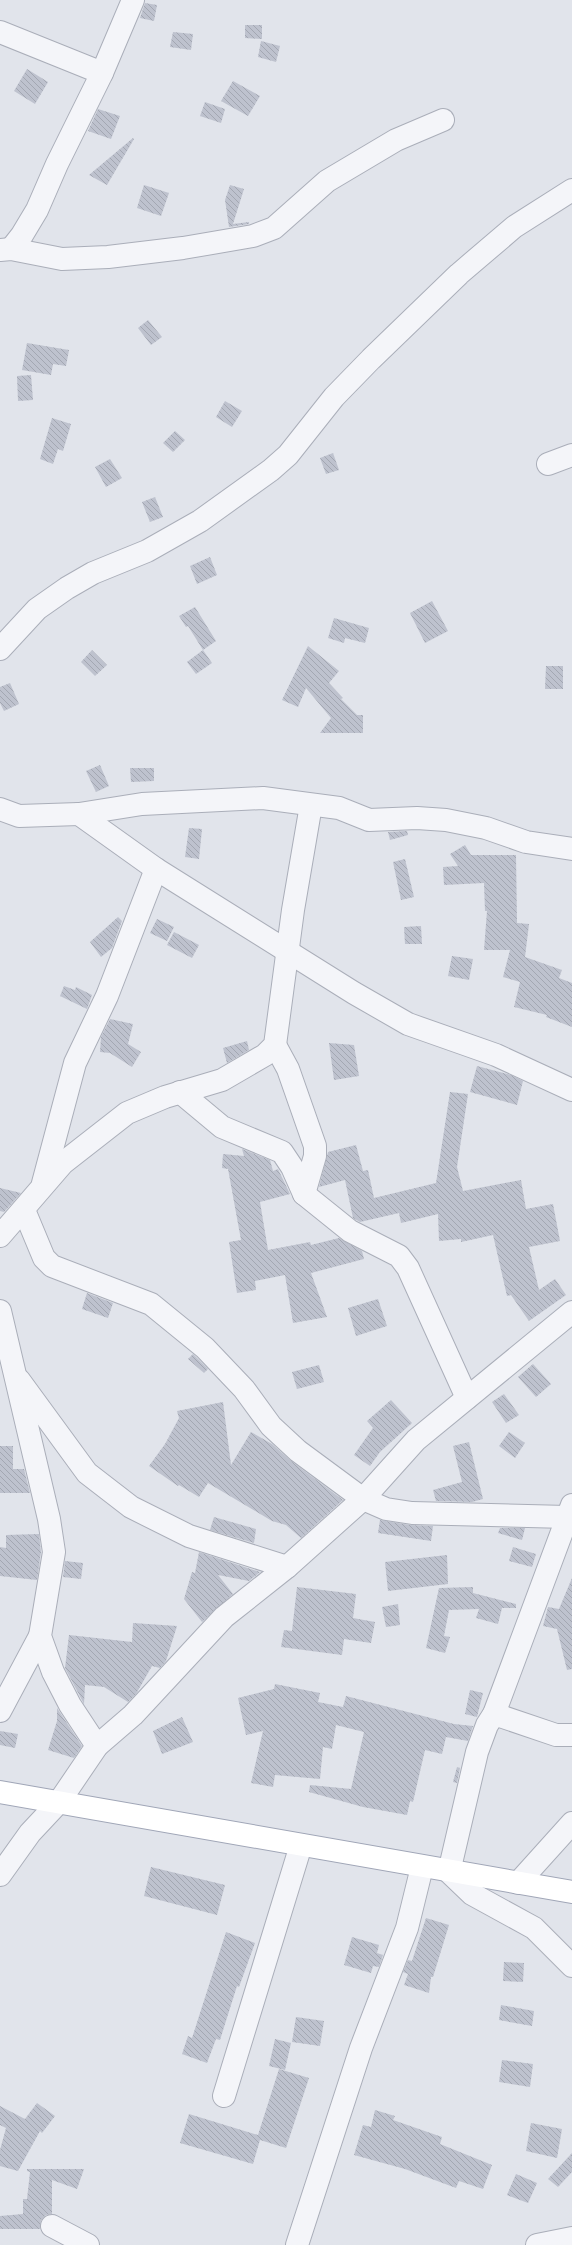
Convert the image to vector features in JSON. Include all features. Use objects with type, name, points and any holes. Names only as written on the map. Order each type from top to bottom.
[{"type":"main road","points":[[0,1792],[449,1872],[572,1892]]},
{"type":"street","points":[[5,249],[22,235],[37,210],[57,164],[102,74],[133,0]]},
{"type":"street","points":[[0,32],[102,74]]},
{"type":"street","points":[[5,249],[62,259],[108,257],[183,248],[253,236],[274,228],[327,181],[396,140],[443,120]]},
{"type":"street","points":[[0,649],[37,609],[67,588],[94,573],[147,551],[200,521],[271,470],[288,455],[334,397],[459,274],[514,227],[572,190]]},
{"type":"street","points":[[548,464],[572,455]]},
{"type":"street","points":[[0,809],[19,816],[79,814],[142,804],[263,798],[339,808],[369,820],[418,818],[446,820],[486,828],[526,842],[572,850]]},
{"type":"street","points":[[304,1194],[315,1156],[315,1146],[288,1069],[275,1045],[288,949],[311,805]]},
{"type":"street","points":[[79,814],[156,869],[288,949],[354,993],[408,1024],[496,1055],[572,1090]]},
{"type":"street","points":[[41,1188],[75,1063],[107,996],[156,869]]},
{"type":"street","points":[[0,1236],[63,1163],[127,1113],[180,1092],[222,1080],[265,1055],[275,1045]]},
{"type":"street","points":[[180,1092],[222,1127],[282,1152],[292,1166],[304,1194],[350,1231],[399,1256],[408,1268],[467,1398]]},
{"type":"street","points":[[24,1210],[44,1258],[52,1266],[151,1304],[205,1348],[244,1389],[271,1426],[298,1451],[363,1499],[386,1509],[412,1513],[570,1511],[494,1714],[487,1725],[477,1752],[449,1872],[472,1894],[534,1928],[572,1966]]},
{"type":"street","points":[[0,1311],[49,1519],[54,1552],[40,1636],[0,1711]]},
{"type":"street","points":[[0,1875],[30,1833],[59,1802],[97,1746],[133,1714],[224,1617],[287,1567],[363,1499],[416,1440],[568,1319]]},
{"type":"street","points":[[13,1371],[87,1473],[131,1507],[189,1536],[287,1567]]},
{"type":"street","points":[[40,1636],[53,1672],[70,1705],[97,1746]]},
{"type":"street","points":[[494,1714],[556,1735],[572,1735]]},
{"type":"street","points":[[518,1883],[572,1823]]},
{"type":"street","points":[[224,2096],[301,1845]]},
{"type":"street","points":[[297,2245],[361,2048],[407,1928],[422,1867]]},
{"type":"street","points":[[52,2226],[88,2245]]},
{"type":"street","points":[[537,2245],[572,2238]]},
{"type":"building","points":[[145,3],[157,5],[154,21],[140,18]]},
{"type":"building","points":[[245,25],[262,25],[262,39],[245,38]]},
{"type":"building","points":[[173,32],[193,34],[191,50],[170,47]]},
{"type":"building","points":[[261,41],[280,46],[276,62],[258,57]]},
{"type":"building","points":[[27,69],[48,82],[35,104],[14,91]]},
{"type":"building","points":[[233,81],[260,96],[248,116],[221,101]]},
{"type":"building","points":[[205,102],[225,109],[221,123],[200,116]]},
{"type":"building","points":[[98,109],[120,116],[111,139],[88,131]]},
{"type":"building","points":[[133,138],[134,139],[107,185],[89,175]]},
{"type":"building","points":[[144,185],[169,193],[161,216],[137,208]]},
{"type":"building","points":[[230,185],[244,189],[233,224],[249,222],[249,224],[229,227],[225,200]]},
{"type":"building","points":[[148,320],[162,337],[151,345],[138,328]]},
{"type":"building","points":[[27,343],[69,350],[66,366],[53,364],[51,375],[22,370]]},
{"type":"building","points":[[31,375],[33,400],[18,401],[17,376]]},
{"type":"building","points":[[225,401],[242,411],[232,427],[216,417]]},
{"type":"building","points":[[52,418],[71,424],[63,451],[58,449],[53,464],[40,459]]},
{"type":"building","points":[[175,431],[185,440],[173,452],[163,443]]},
{"type":"building","points":[[333,453],[339,470],[326,474],[320,458]]},
{"type":"building","points":[[110,459],[122,478],[106,487],[95,467]]},
{"type":"building","points":[[155,497],[163,517],[150,522],[142,502]]},
{"type":"building","points":[[210,557],[217,575],[197,584],[190,566]]},
{"type":"building","points":[[432,601],[448,631],[425,643],[410,613]]},
{"type":"building","points":[[195,607],[216,641],[203,650],[188,626],[186,627],[179,616]]},
{"type":"building","points":[[334,618],[369,628],[365,643],[345,638],[344,643],[328,638]]},
{"type":"building","points":[[308,646],[339,671],[329,683],[343,698],[341,699],[357,715],[363,715],[363,733],[320,733],[331,718],[306,688],[298,707],[282,700]]},
{"type":"building","points":[[92,650],[107,665],[95,676],[81,662]]},
{"type":"building","points":[[203,650],[212,663],[196,674],[187,662]]},
{"type":"building","points":[[546,666],[563,666],[563,689],[545,689]]},
{"type":"building","points":[[10,683],[19,704],[4,711],[0,703],[0,687]]},
{"type":"building","points":[[100,765],[109,786],[96,792],[86,771]]},
{"type":"building","points":[[130,768],[154,768],[154,781],[131,782]]},
{"type":"building","points":[[189,828],[202,829],[199,859],[185,857]]},
{"type":"building","points":[[407,831],[408,835],[390,840],[388,832]]},
{"type":"building","points":[[465,845],[471,855],[516,855],[517,923],[529,924],[525,957],[562,970],[559,978],[572,983],[572,1027],[546,1017],[547,1015],[514,1007],[520,982],[503,977],[510,950],[484,950],[487,911],[485,911],[484,883],[444,885],[443,867],[458,866],[450,854]]},
{"type":"building","points":[[405,859],[414,897],[401,900],[393,862]]},
{"type":"building","points":[[118,917],[122,921],[112,948],[101,957],[90,942]]},
{"type":"building","points":[[157,919],[174,927],[167,941],[150,933]]},
{"type":"building","points":[[421,926],[422,944],[405,944],[404,927]]},
{"type":"building","points":[[174,932],[199,945],[192,958],[167,945]]},
{"type":"building","points":[[452,956],[473,959],[469,980],[448,976]]},
{"type":"building","points":[[64,986],[75,990],[76,987],[92,995],[87,1009],[60,996]]},
{"type":"building","points":[[110,1019],[133,1024],[128,1044],[141,1052],[132,1067],[110,1053],[100,1052],[101,1037]]},
{"type":"building","points":[[247,1041],[249,1050],[227,1063],[223,1048]]},
{"type":"building","points":[[329,1043],[354,1045],[359,1076],[334,1080]]},
{"type":"building","points":[[477,1066],[511,1075],[523,1081],[517,1105],[470,1092]]},
{"type":"building","points":[[450,1092],[468,1094],[457,1167],[463,1191],[521,1180],[526,1209],[553,1204],[560,1241],[529,1247],[539,1290],[555,1279],[566,1295],[529,1321],[511,1295],[507,1296],[493,1235],[461,1242],[461,1239],[439,1241],[438,1214],[401,1223],[399,1213],[360,1222],[353,1218],[345,1180],[319,1187],[328,1152],[356,1145],[363,1171],[368,1170],[374,1198],[436,1183]]},
{"type":"building","points":[[242,1149],[270,1160],[273,1171],[278,1169],[290,1194],[260,1202],[268,1250],[310,1242],[311,1245],[339,1238],[362,1251],[364,1259],[311,1273],[327,1317],[293,1323],[285,1275],[255,1281],[256,1290],[237,1293],[229,1242],[241,1240],[228,1169],[222,1168],[223,1154],[244,1156]]},
{"type":"building","points":[[0,1188],[21,1193],[4,1212],[0,1211]]},
{"type":"building","points":[[87,1293],[113,1303],[108,1318],[82,1309]]},
{"type":"building","points":[[378,1299],[387,1326],[356,1336],[348,1308]]},
{"type":"building","points":[[193,1354],[208,1369],[204,1373],[188,1359]]},
{"type":"building","points":[[533,1364],[551,1384],[536,1397],[518,1377]]},
{"type":"building","points":[[319,1365],[324,1382],[297,1389],[292,1372]]},
{"type":"building","points":[[504,1394],[519,1415],[506,1423],[492,1402]]},
{"type":"building","points":[[391,1400],[412,1423],[380,1452],[370,1466],[354,1455],[373,1428],[367,1421]]},
{"type":"building","points":[[223,1402],[231,1465],[251,1432],[272,1444],[291,1461],[343,1500],[301,1538],[286,1525],[272,1521],[208,1483],[199,1497],[179,1485],[178,1486],[149,1466],[165,1444],[179,1418],[177,1411]]},
{"type":"building","points":[[509,1432],[525,1443],[515,1458],[499,1446]]},
{"type":"building","points":[[469,1442],[483,1499],[472,1502],[436,1501],[433,1490],[462,1482],[453,1446]]},
{"type":"building","points":[[0,1446],[13,1446],[13,1469],[24,1469],[30,1493],[0,1493]]},
{"type":"building","points":[[214,1517],[256,1529],[254,1543],[210,1530]]},
{"type":"building","points":[[380,1520],[410,1525],[433,1526],[431,1541],[378,1533]]},
{"type":"building","points":[[500,1528],[525,1528],[522,1540],[498,1533]]},
{"type":"building","points":[[39,1534],[41,1552],[37,1580],[0,1576],[0,1547],[6,1548],[6,1535]]},
{"type":"building","points":[[513,1547],[536,1554],[532,1567],[509,1561]]},
{"type":"building","points":[[199,1552],[260,1572],[249,1581],[218,1575],[233,1594],[202,1622],[184,1599],[192,1572],[195,1573]]},
{"type":"building","points":[[447,1555],[448,1584],[388,1591],[385,1562]]},
{"type":"building","points":[[65,1561],[83,1563],[81,1579],[63,1577]]},
{"type":"building","points":[[572,1578],[572,1669],[567,1670],[557,1629],[543,1626],[548,1607],[559,1609]]},
{"type":"building","points":[[297,1587],[356,1594],[353,1618],[375,1622],[371,1643],[344,1639],[342,1655],[281,1647],[284,1630],[292,1631]]},
{"type":"building","points":[[473,1587],[473,1593],[516,1604],[516,1608],[502,1608],[498,1624],[476,1618],[479,1609],[449,1610],[444,1636],[450,1637],[445,1653],[426,1648],[439,1588]]},
{"type":"building","points":[[398,1604],[400,1625],[386,1627],[382,1607]]},
{"type":"building","points":[[133,1623],[177,1626],[166,1661],[160,1668],[152,1666],[136,1694],[128,1702],[104,1687],[85,1685],[84,1704],[65,1668],[69,1635],[132,1642]]},
{"type":"building","points":[[275,1684],[320,1693],[318,1702],[343,1707],[346,1696],[454,1724],[473,1726],[468,1741],[446,1737],[442,1754],[425,1750],[413,1802],[410,1801],[407,1815],[363,1807],[309,1792],[310,1785],[351,1789],[364,1732],[336,1725],[332,1749],[323,1747],[320,1779],[275,1775],[273,1787],[251,1783],[263,1731],[246,1735],[238,1698],[274,1689]]},
{"type":"building","points":[[470,1690],[483,1693],[477,1717],[465,1714]]},
{"type":"building","points":[[57,1708],[82,1746],[74,1758],[48,1750],[57,1721]]},
{"type":"building","points":[[182,1717],[193,1742],[162,1754],[153,1731]]},
{"type":"building","points":[[0,1731],[18,1734],[15,1748],[0,1745]]},
{"type":"building","points":[[457,1767],[460,1768],[457,1783],[453,1782]]},
{"type":"building","points":[[151,1867],[225,1885],[217,1915],[144,1896]]},
{"type":"building","points":[[426,1918],[449,1925],[433,1977],[431,1977],[429,1993],[404,1985],[408,1974],[403,1972],[408,1960],[412,1961]]},
{"type":"building","points":[[226,1932],[255,1943],[239,1987],[237,1986],[220,2040],[216,2039],[207,2063],[182,2054],[188,2036],[192,2038]]},
{"type":"building","points":[[352,1937],[379,1945],[377,1953],[383,1955],[379,1967],[373,1966],[371,1973],[344,1965]]},
{"type":"building","points":[[504,1962],[524,1963],[523,1982],[503,1981]]},
{"type":"building","points":[[501,2005],[534,2011],[532,2026],[499,2020]]},
{"type":"building","points":[[296,2017],[324,2021],[320,2046],[292,2042]]},
{"type":"building","points":[[275,2039],[291,2043],[285,2070],[269,2066]]},
{"type":"building","points":[[502,2060],[533,2064],[530,2087],[499,2082]]},
{"type":"building","points":[[279,2069],[309,2078],[286,2148],[260,2140],[253,2164],[180,2143],[189,2114],[258,2135]]},
{"type":"building","points":[[37,2103],[55,2116],[42,2133],[40,2131],[18,2171],[0,2166],[0,2150],[6,2128],[0,2125],[0,2106],[25,2119]]},
{"type":"building","points":[[375,2110],[395,2116],[393,2120],[442,2137],[440,2144],[492,2165],[483,2189],[459,2181],[456,2188],[405,2169],[354,2155],[363,2125],[371,2127]]},
{"type":"building","points":[[531,2123],[562,2129],[557,2158],[526,2151]]},
{"type":"building","points":[[572,2153],[572,2172],[558,2187],[548,2179]]},
{"type":"building","points":[[27,2169],[84,2169],[77,2189],[52,2180],[52,2214],[46,2215],[41,2220],[40,2229],[0,2229],[0,2216],[23,2214],[23,2199],[27,2199],[30,2172],[27,2171]]},
{"type":"building","points":[[516,2174],[537,2183],[528,2203],[507,2195]]}]
